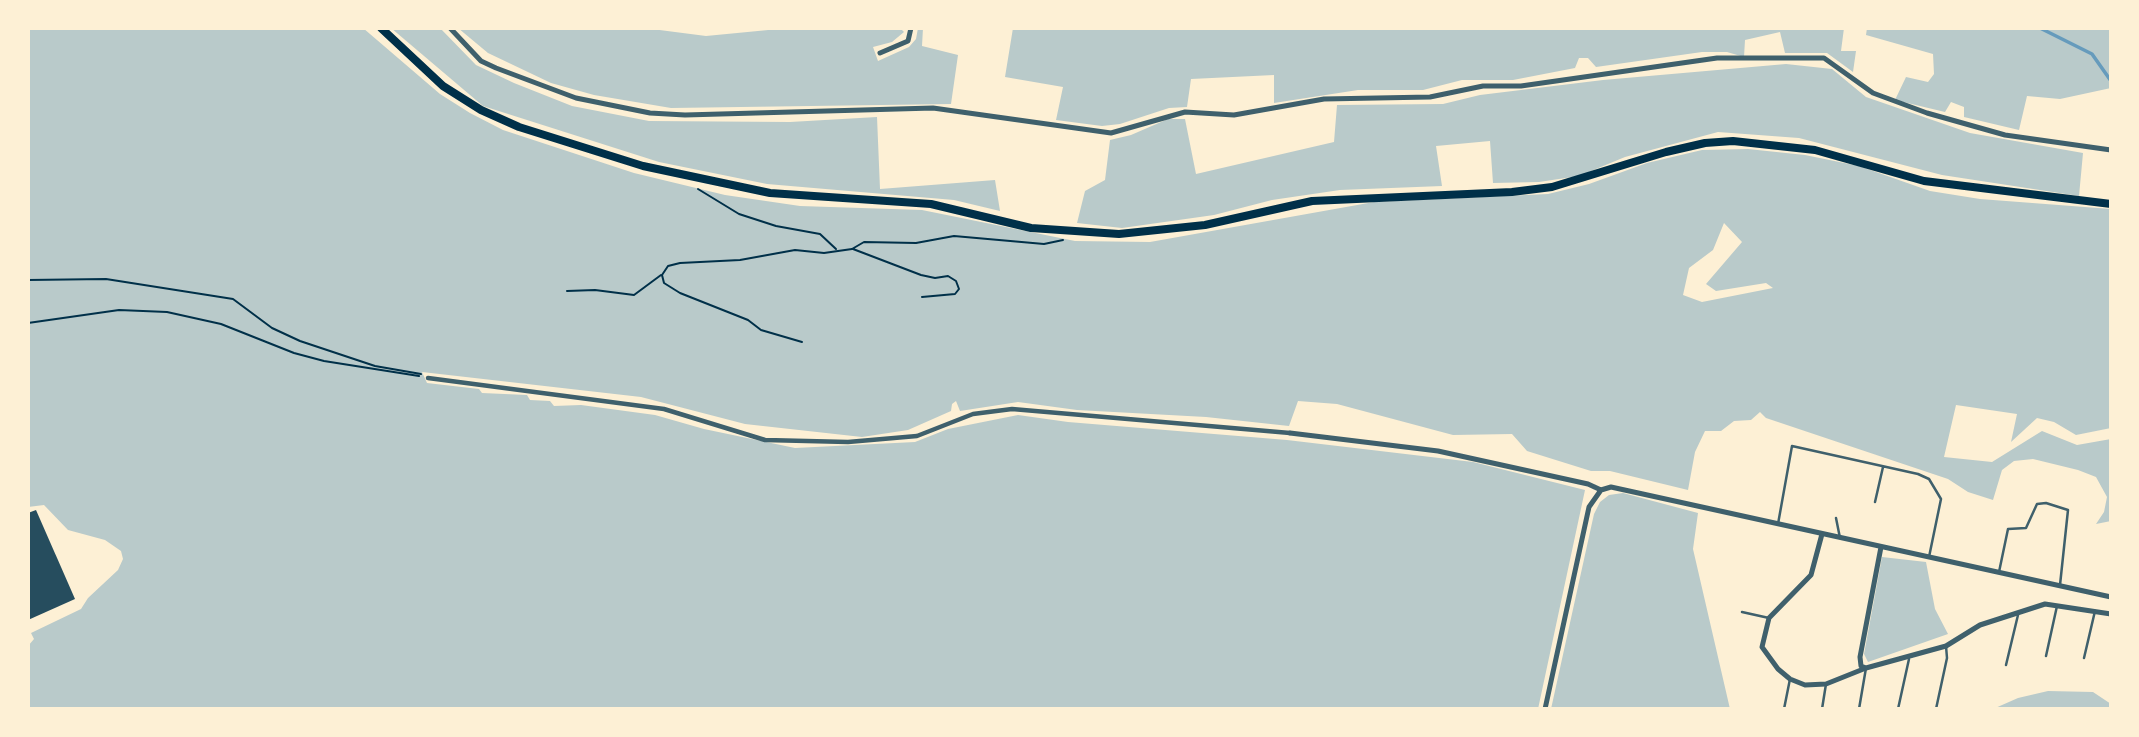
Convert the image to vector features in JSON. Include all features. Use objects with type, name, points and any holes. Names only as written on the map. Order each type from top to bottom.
[{"type":"main road","points":[[381,28],[443,86],[481,110],[519,127],[684,176],[769,193],[931,204],[1031,228],[1119,234],[1205,225],[1312,201],[1512,192],[1552,187],[1665,152],[1705,143],[1733,141],[1815,150],[1924,181],[2111,205]]},
{"type":"street","points":[[450,28],[481,61],[496,68],[576,98],[650,113],[685,115],[933,108],[1111,133],[1164,115],[1185,112],[1234,115],[1325,99],[1430,97],[1483,86],[1521,86],[1717,58],[1824,58],[1873,93],[1927,113],[2005,135],[2111,150]]},
{"type":"street","points":[[880,52],[908,41],[911,28]]},
{"type":"street","points":[[428,378],[664,409],[765,440],[848,442],[916,436],[973,414],[1012,410],[1290,433],[1437,451],[1588,484],[1601,490],[1623,487],[2111,597]]},
{"type":"street","points":[[1545,709],[1590,507],[1601,490]]},
{"type":"street","points":[[1822,534],[1811,575],[1769,618],[1762,647],[1790,679],[1805,685],[1826,684],[1867,668],[1909,659],[1946,646],[1980,625],[2045,604],[2111,614]]},
{"type":"street","points":[[1867,668],[1861,666],[1860,657],[1881,547]]},
{"type":"lane","points":[[1779,524],[1792,446],[1918,474],[1937,487],[1941,499],[1940,509],[1929,557]]},
{"type":"lane","points":[[1875,502],[1883,467]]},
{"type":"lane","points":[[1999,572],[2008,529],[2026,528],[2037,504],[2046,503],[2068,510],[2060,585]]},
{"type":"lane","points":[[1836,518],[1840,538]]},
{"type":"lane","points":[[2046,656],[2057,606]]},
{"type":"lane","points":[[2084,658],[2095,611]]},
{"type":"lane","points":[[1742,612],[1769,618]]},
{"type":"lane","points":[[2006,665],[2019,612]]},
{"type":"lane","points":[[1936,709],[1947,658],[1946,646]]},
{"type":"lane","points":[[1898,709],[1909,659]]},
{"type":"lane","points":[[1859,709],[1867,668]]},
{"type":"lane","points":[[1784,709],[1790,679]]},
{"type":"lane","points":[[1822,709],[1826,684]]},
{"type":"path","points":[[684,176],[706,196],[739,214],[776,226],[820,234],[836,249]]},
{"type":"path","points":[[852,249],[864,243],[916,243],[954,236],[1044,244],[1070,238],[1074,232]]},
{"type":"path","points":[[566,292],[595,290],[634,295],[662,275],[668,266],[689,261],[740,260],[795,250],[824,253],[836,249],[852,249],[921,275],[935,278],[948,276],[956,281],[959,289],[955,294],[922,297]]},
{"type":"path","points":[[662,275],[664,284],[680,293],[748,320],[761,330],[802,342]]},
{"type":"path","points":[[28,281],[106,279],[233,299],[272,328],[300,341],[374,366],[412,370],[428,378]]},
{"type":"path","points":[[28,323],[119,310],[167,312],[221,324],[294,353],[324,361],[428,378]]},
{"type":"shaded area","points":[[28,28],[363,28],[440,94],[470,113],[503,130],[634,173],[725,195],[800,206],[922,210],[1075,241],[1150,242],[1374,202],[1548,194],[1589,184],[1647,163],[1702,150],[1748,149],[1805,155],[1859,166],[1930,191],[1980,199],[2111,209],[2111,428],[2076,435],[2054,422],[2037,418],[2011,442],[2017,414],[1956,405],[1944,457],[1992,462],[2042,431],[2077,445],[2111,439],[2111,521],[2096,524],[2104,512],[2107,497],[2096,477],[2078,470],[2033,459],[2014,461],[2002,470],[1993,500],[1968,492],[1948,479],[1766,418],[1760,412],[1751,420],[1734,421],[1721,431],[1705,431],[1695,452],[1688,490],[1610,471],[1591,471],[1527,451],[1512,434],[1453,435],[1337,404],[1298,401],[1289,426],[1206,417],[1077,410],[1018,402],[960,411],[956,401],[952,404],[951,411],[908,430],[862,437],[745,424],[641,397],[422,372],[427,383],[479,389],[482,393],[527,395],[530,400],[550,401],[554,406],[581,405],[655,415],[704,429],[795,448],[915,442],[948,429],[1018,415],[1068,422],[1287,440],[1473,462],[1585,490],[1538,709],[28,709],[28,646],[34,639],[31,633],[81,609],[88,598],[118,570],[123,559],[121,551],[105,540],[68,530],[44,505],[28,507]],"holes":[[[1724,223],[1742,242],[1706,284],[1716,291],[1766,283],[1773,288],[1702,302],[1683,295],[1689,268],[1713,250]]]},
{"type":"shaded area","points":[[391,28],[440,28],[476,65],[514,83],[572,106],[649,121],[790,122],[877,117],[880,189],[995,180],[1000,211],[954,200],[767,184],[659,162],[483,106]]},
{"type":"shaded area","points":[[458,28],[644,28],[706,36],[789,28],[900,28],[904,32],[892,42],[873,47],[878,61],[909,47],[916,39],[918,28],[923,28],[922,46],[958,55],[951,104],[671,108],[594,95],[551,83],[488,53]]},
{"type":"shaded area","points":[[1013,28],[1844,28],[1841,51],[1856,51],[1853,72],[1827,53],[1785,53],[1780,32],[1745,40],[1744,57],[1727,52],[1702,52],[1596,67],[1588,58],[1579,58],[1575,68],[1513,80],[1462,80],[1423,90],[1358,90],[1274,103],[1274,75],[1191,79],[1187,107],[1169,108],[1120,124],[1102,126],[1056,120],[1063,87],[1005,77]]},
{"type":"shaded area","points":[[1867,28],[2111,28],[2111,88],[2060,99],[2027,96],[2019,130],[1964,117],[1964,107],[1951,102],[1945,112],[1895,100],[1906,77],[1928,82],[1934,74],[1933,54],[1866,35]]},
{"type":"shaded area","points":[[1786,64],[1832,69],[1866,97],[1970,133],[2083,153],[2079,196],[1942,175],[1799,138],[1718,132],[1625,157],[1579,176],[1539,182],[1493,183],[1490,141],[1436,146],[1442,186],[1340,190],[1272,200],[1214,215],[1122,228],[1077,223],[1085,191],[1105,180],[1110,140],[1131,135],[1168,119],[1185,119],[1196,174],[1334,142],[1337,105],[1443,104],[1480,95],[1603,80]]},
{"type":"shaded area","points":[[1623,493],[1698,513],[1693,549],[1730,709],[1551,709],[1594,514],[1600,502],[1609,495]]},
{"type":"shaded area","points":[[1882,557],[1926,562],[1935,609],[1948,634],[1868,662],[1864,654]]},
{"type":"shaded area","points":[[2048,691],[2093,692],[2111,704],[2111,709],[1993,709],[2018,698]]},
{"type":"building","points":[[36,510],[75,599],[28,620],[28,513]]},
{"type":"waterway","points":[[2040,28],[2092,54],[2111,81]]}]
